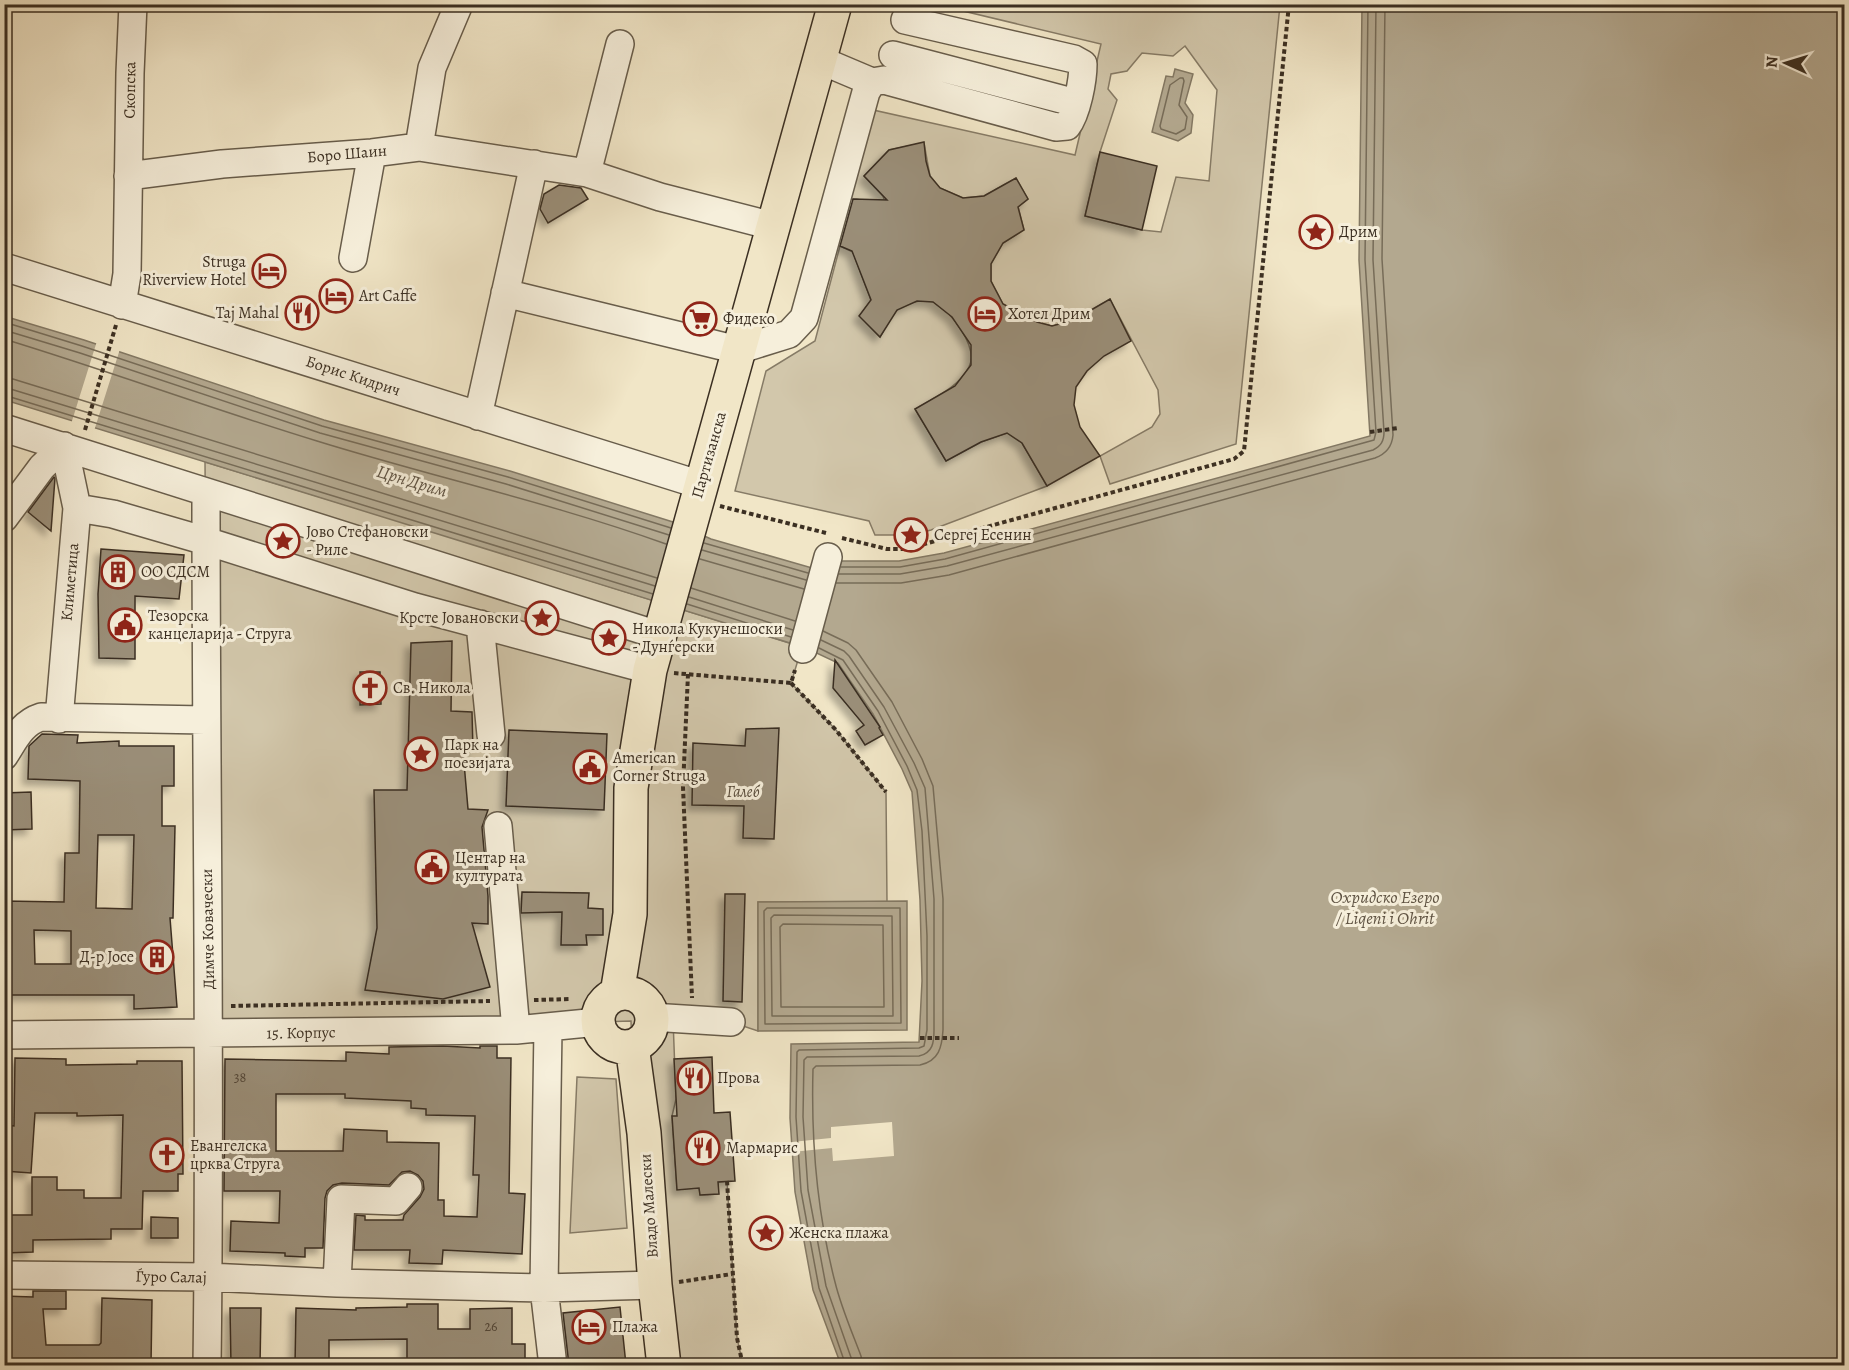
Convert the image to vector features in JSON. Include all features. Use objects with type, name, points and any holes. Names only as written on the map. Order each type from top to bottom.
[{"type":"main road","name":"Партизанска","points":[[638,1004],[630,914],[632,788],[650,670],[835,4]]},
{"type":"main road","points":[[607,1000],[638,1004],[650,1029],[643,1040],[632,1046],[620,1046],[610,1042],[589,1023],[607,1000]]},
{"type":"main road","name":"Владо Малески","points":[[632,1046],[644,1133],[655,1285],[664,1365]]},
{"type":"street","name":"Скопска","points":[[122,305],[127,274],[129,73],[133,4]]},
{"type":"street","points":[[418,147],[432,68],[459,4]]},
{"type":"street","points":[[820,60],[872,82],[884,80],[1056,127],[1067,126],[1072,120],[1083,75],[1083,64],[1074,59],[905,20]]},
{"type":"street","points":[[587,173],[620,44]]},
{"type":"street","points":[[893,55],[1076,103]]},
{"type":"street","points":[[505,293],[738,350],[789,334],[804,318],[866,92],[872,82]]},
{"type":"street","name":"Боро Шаин","points":[[128,176],[222,164],[372,153],[418,147],[587,173],[660,197],[773,226]]},
{"type":"street","points":[[353,258],[372,153]]},
{"type":"street","points":[[478,416],[534,164]]},
{"type":"street","name":"Борис Кидрич","points":[[4,267],[478,416],[699,492]]},
{"type":"street","points":[[4,428],[658,635]]},
{"type":"street","points":[[4,518],[42,467],[71,448]]},
{"type":"street","name":"Климетица","points":[[59,718],[76,508],[71,448]]},
{"type":"street","name":"Димче Ковачески","points":[[206,493],[210,1034],[207,1365]]},
{"type":"street","points":[[76,508],[113,514],[415,607],[650,670]]},
{"type":"street","points":[[803,649],[828,557]]},
{"type":"street","points":[[480,624],[491,735]]},
{"type":"street","points":[[4,756],[22,728],[30,721],[41,717],[206,720]]},
{"type":"street","points":[[498,826],[516,1030]]},
{"type":"street","points":[[638,1004],[693,1020],[730,1022]]},
{"type":"street","name":"15. Корпус","points":[[4,1035],[516,1030],[589,1023]]},
{"type":"street","points":[[548,1028],[544,1288],[553,1365]]},
{"type":"street","points":[[337,1283],[341,1199],[396,1201],[408,1187]]},
{"type":"street","name":"Ѓуро Салај","points":[[4,1275],[208,1277],[544,1288],[655,1285]]},
{"type":"path","points":[[699,492],[887,549],[906,549],[1240,456],[1246,448],[1289,4]]},
{"type":"path","points":[[71,448],[122,305]]},
{"type":"path","points":[[1370,432],[1398,428]]},
{"type":"path","points":[[791,683],[803,649]]},
{"type":"path","points":[[650,670],[791,683],[836,730],[886,792]]},
{"type":"path","points":[[688,674],[683,787],[693,1020]]},
{"type":"path","points":[[209,1006],[581,999],[589,1023]]},
{"type":"path","points":[[920,1038],[959,1038]]},
{"type":"path","points":[[728,1181],[737,1338],[743,1365]]},
{"type":"path","points":[[655,1285],[732,1274]]},
{"type":"green space","points":[[938,5],[1280,5],[1236,444],[1110,484],[1100,456],[1152,427],[1160,414],[1158,390],[1110,299],[1074,320],[1052,326],[1037,322],[1003,304],[991,281],[991,264],[1003,243],[1024,230],[1018,207],[1028,199],[1016,178],[984,196],[963,198],[940,188],[930,176],[924,143],[889,150],[864,176],[883,196],[890,218],[872,204],[850,199],[873,110],[1075,155],[1101,44]],"holes":[[[1185,46],[1217,90],[1209,181],[1176,177],[1161,232],[1142,230],[1085,216],[1100,152],[1117,100],[1108,89],[1111,74],[1127,71],[1142,53],[1173,56]]]},
{"type":"green space","points":[[840,246],[853,252],[871,300],[860,316],[880,337],[898,309],[911,303],[925,301],[941,306],[962,330],[967,340],[971,359],[969,367],[959,381],[915,409],[946,461],[981,442],[1007,433],[1022,443],[1047,486],[931,530],[911,535],[875,535],[869,521],[735,491],[766,371],[815,341]]},
{"type":"green space","name":"Парк на поезијата","points":[[205,462],[802,647],[791,683],[836,730],[886,792],[887,902],[758,902],[758,1031],[731,1022],[673,1019],[676,1099],[672,1116],[677,1189],[699,1188],[700,1195],[718,1194],[718,1182],[727,1181],[737,1338],[743,1365],[664,1365],[631,1021],[210,1034]]},
{"type":"green space","points":[[577,1077],[616,1079],[627,1228],[570,1233]]},
{"type":"water","name":"Охридско Езеро / Liqeni i Ohrit","points":[[1362,5],[1844,5],[1844,1365],[841,1365],[813,1290],[795,1192],[790,1118],[791,1044],[919,1042],[922,981],[920,900],[912,792],[873,714],[838,663],[806,648],[5,400],[4,316],[84,340],[324,420],[510,471],[673,522],[711,539],[812,568],[832,561],[899,561],[944,553],[1370,436],[1359,260]]},
{"type":"water","points":[[1175,69],[1193,74],[1185,103],[1193,115],[1191,133],[1178,141],[1152,132],[1166,76],[1173,77]]},
{"type":"water","points":[[907,901],[907,1030],[758,1031],[758,902]]},
{"type":"pier","points":[[97,341],[120,349],[94,431],[71,424]]},
{"type":"pier","points":[[892,1122],[894,1156],[833,1161],[832,1148],[792,1152],[792,1142],[831,1138],[831,1127]]},
{"type":"building","name":"Хотел Дрим","points":[[924,142],[930,176],[940,188],[963,198],[984,196],[1016,178],[1028,199],[1018,207],[1024,230],[1003,243],[991,264],[991,281],[1003,304],[1037,322],[1052,326],[1074,320],[1110,299],[1131,341],[1104,356],[1087,371],[1076,387],[1074,405],[1080,427],[1100,456],[1047,486],[1022,443],[1007,433],[981,442],[946,461],[915,409],[955,386],[971,365],[971,345],[952,317],[933,302],[917,301],[897,310],[880,337],[859,316],[871,300],[852,251],[840,246],[853,199],[887,200],[864,176],[889,150]]},
{"type":"building","points":[[1100,152],[1157,166],[1142,230],[1085,216]]},
{"type":"building","points":[[559,185],[581,188],[588,199],[548,223],[540,209],[544,194]]},
{"type":"building","points":[[55,478],[51,531],[28,512]]},
{"type":"building","points":[[101,549],[184,555],[179,599],[135,596],[135,659],[99,658],[98,594]]},
{"type":"building","name":"Центар на културата","points":[[452,641],[451,711],[472,712],[473,752],[463,751],[468,809],[488,810],[482,827],[488,924],[472,923],[490,987],[443,999],[365,990],[377,928],[374,790],[407,790],[411,643]]},
{"type":"building","points":[[835,660],[883,735],[865,745],[856,731],[864,725],[833,688]]},
{"type":"building","name":"Св. Никола","points":[[360,672],[380,672],[381,704],[360,705]]},
{"type":"building","points":[[779,728],[774,839],[743,838],[744,806],[692,805],[693,743],[745,746],[746,729]]},
{"type":"building","points":[[509,730],[607,734],[604,810],[506,806]]},
{"type":"building","points":[[42,734],[78,735],[77,743],[119,741],[119,746],[174,746],[174,786],[162,786],[162,826],[175,826],[173,918],[170,918],[177,1007],[134,1009],[134,995],[10,995],[9,936],[4,936],[4,901],[64,902],[65,853],[79,853],[80,781],[28,779],[29,746]],"holes":[[[98,835],[134,835],[132,909],[96,908]],[[34,930],[71,931],[71,964],[35,964]]]},
{"type":"building","points":[[31,792],[32,829],[4,830],[4,793]]},
{"type":"building","points":[[522,892],[589,893],[588,908],[603,909],[603,935],[586,935],[587,945],[561,945],[562,912],[521,913]]},
{"type":"building","points":[[725,894],[745,894],[742,1002],[723,1001]]},
{"type":"building","points":[[480,1046],[497,1046],[497,1058],[511,1058],[509,1193],[525,1194],[522,1254],[443,1250],[442,1264],[409,1263],[410,1250],[354,1250],[356,1215],[365,1216],[365,1220],[403,1220],[404,1215],[420,1197],[424,1189],[423,1181],[410,1171],[402,1172],[389,1185],[342,1183],[333,1185],[327,1191],[325,1198],[323,1248],[305,1248],[305,1257],[285,1256],[285,1253],[230,1251],[231,1221],[279,1223],[280,1191],[224,1191],[225,1059],[346,1061],[346,1052],[389,1054],[389,1047],[480,1048]],"holes":[[[276,1094],[345,1094],[345,1098],[411,1101],[411,1108],[426,1109],[426,1115],[475,1116],[473,1175],[479,1175],[477,1217],[444,1216],[444,1200],[438,1200],[439,1143],[387,1142],[387,1131],[344,1129],[343,1151],[276,1151]]]},
{"type":"building","name":"Мармарис","points":[[712,1057],[714,1113],[730,1112],[735,1181],[718,1182],[719,1194],[700,1195],[699,1188],[677,1190],[672,1116],[677,1116],[674,1059]]},
{"type":"building","points":[[15,1058],[66,1059],[66,1065],[182,1061],[183,1174],[178,1174],[178,1191],[143,1191],[142,1229],[111,1229],[111,1239],[33,1240],[33,1252],[4,1253],[4,1215],[32,1215],[32,1177],[57,1177],[57,1190],[84,1190],[84,1198],[121,1198],[123,1115],[77,1116],[77,1113],[35,1113],[31,1173],[4,1171],[4,1125],[14,1126]]},
{"type":"building","points":[[151,1217],[178,1218],[178,1238],[151,1238]]},
{"type":"building","points":[[33,1291],[66,1291],[66,1309],[43,1309],[46,1345],[99,1345],[101,1343],[102,1298],[152,1300],[151,1365],[4,1365],[4,1296],[33,1297]]},
{"type":"building","points":[[407,1304],[438,1304],[438,1329],[470,1329],[470,1309],[512,1308],[512,1344],[525,1344],[525,1365],[480,1365],[480,1361],[407,1360],[407,1339],[329,1340],[329,1365],[295,1365],[296,1308],[356,1310],[356,1308],[407,1307]]},
{"type":"building","name":"Плажа","points":[[620,1307],[626,1365],[569,1365],[563,1313]]},
{"type":"building","points":[[230,1308],[261,1308],[260,1365],[231,1365]]},
{"type":"place","name":"Дрим","points":[[1316,232]]},
{"type":"place","name":"Struga Riverview Hotel","points":[[269,271]]},
{"type":"place","name":"Art Caffe","points":[[336,296]]},
{"type":"place","name":"Taj Mahal","points":[[302,313]]},
{"type":"place","name":"Хотел Дрим","points":[[985,314]]},
{"type":"place","name":"Фидеко","points":[[700,319]]},
{"type":"place","name":"Сергеј Есенин","points":[[911,535]]},
{"type":"place","name":"Јово Стефановски - Риле","points":[[283,541]]},
{"type":"place","name":"ОО СДСМ","points":[[118,572]]},
{"type":"place","name":"Крсте Јовановски","points":[[542,618]]},
{"type":"place","name":"Тезорска канцеларија - Струга","points":[[125,625]]},
{"type":"place","name":"Никола Кукунешоски - Дунѓерски","points":[[609,638]]},
{"type":"place","name":"Св. Никола","points":[[370,688]]},
{"type":"place","name":"Парк на поезијата","points":[[421,754]]},
{"type":"place","name":"American Corner Struga","points":[[590,767]]},
{"type":"place","name":"Центар на културата","points":[[432,867]]},
{"type":"place","name":"Д-р Јосе","points":[[157,957]]},
{"type":"place","name":"Прова","points":[[694,1078]]},
{"type":"place","name":"Мармарис","points":[[703,1148]]},
{"type":"place","name":"Евангелска црква Струга","points":[[167,1155]]},
{"type":"place","name":"Женска плажа","points":[[766,1233]]},
{"type":"place","name":"Плажа","points":[[589,1327]]},
{"type":"water label","name":"Црн Дрим","points":[[412,481]]},
{"type":"park label","name":"Галеб","points":[[743,792]]}]
